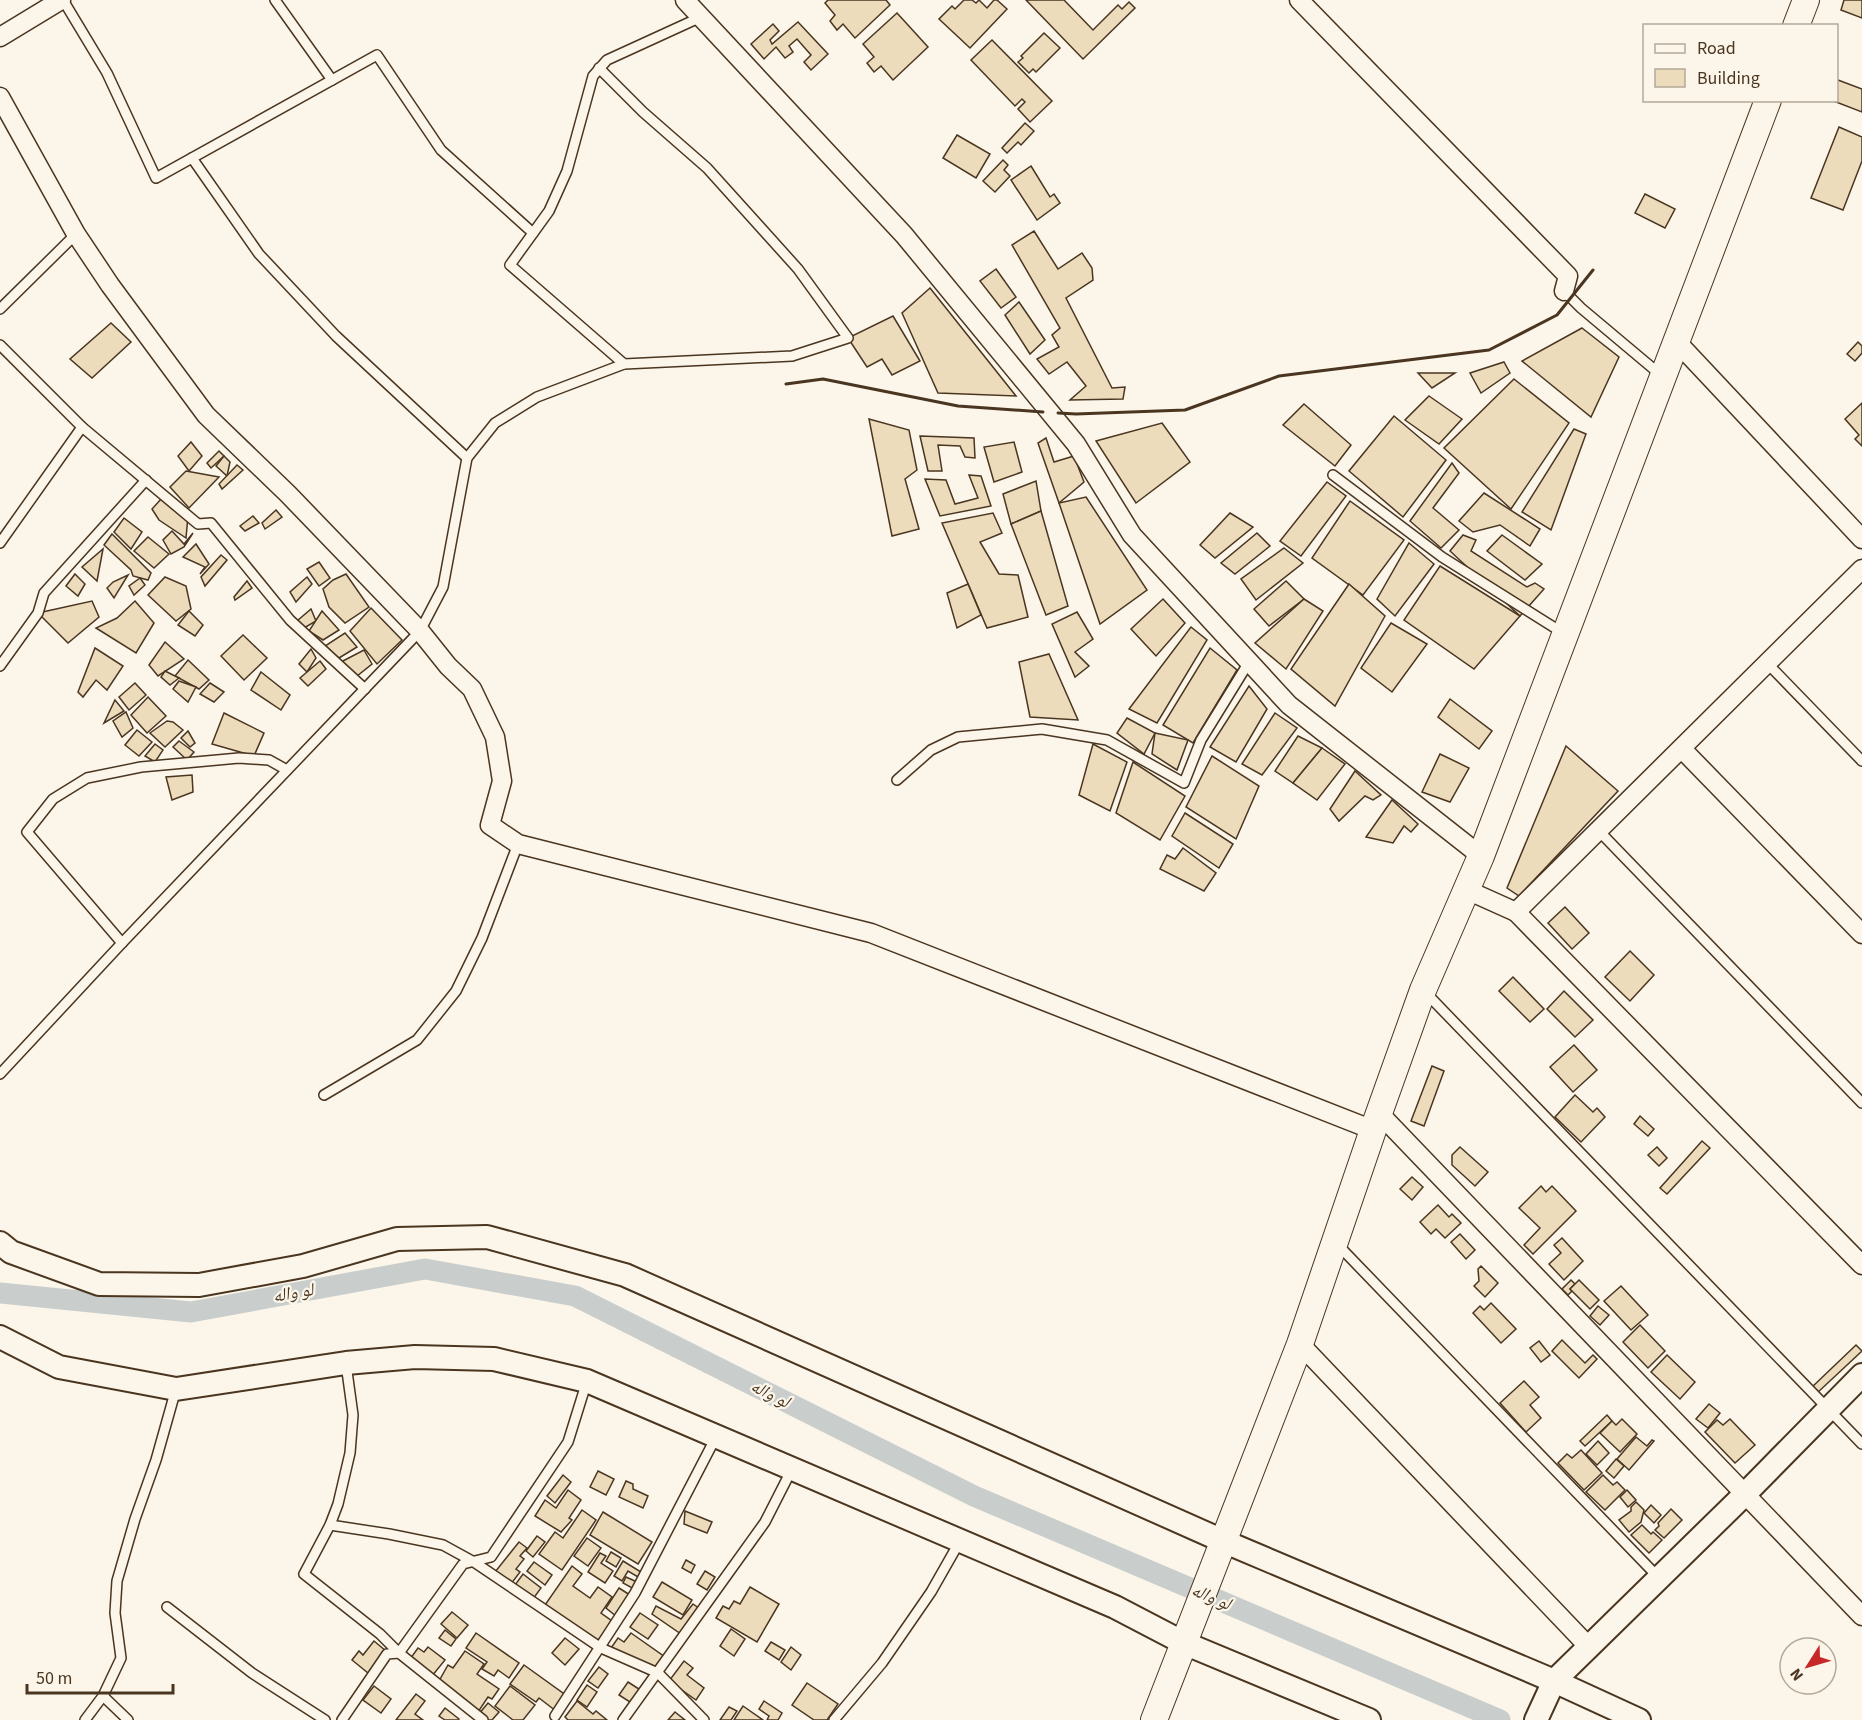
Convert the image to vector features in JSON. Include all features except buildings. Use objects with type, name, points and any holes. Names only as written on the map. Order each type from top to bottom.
[{"type":"main road","points":[[1797,24],[1806,0]]},
{"type":"main road","points":[[1154,1720],[1300,1344],[1423,990],[1481,856],[1767,102]]},
{"type":"street","points":[[0,37],[62,0]]},
{"type":"street","points":[[685,0],[904,235],[1076,444],[1132,535],[1289,705],[1481,856]]},
{"type":"street","points":[[1299,0],[1568,276],[1564,291]]},
{"type":"street","points":[[0,97],[76,234],[110,285],[206,415],[288,494],[420,631],[448,666],[472,689],[495,737],[502,781],[490,825],[518,844],[872,933],[1376,1122],[1745,1494],[1862,1616]]},
{"type":"street","points":[[1677,342],[1862,539]]},
{"type":"street","points":[[1516,912],[1862,569]]},
{"type":"street","points":[[1682,749],[1862,934]]},
{"type":"street","points":[[1467,890],[1516,912],[1862,1265]]},
{"type":"street","points":[[0,1243],[10,1252],[99,1284],[199,1285],[303,1266],[397,1239],[487,1237],[626,1275],[1223,1541],[1554,1681],[1639,1720]]},
{"type":"street","points":[[0,1337],[59,1367],[176,1389],[346,1363],[415,1357],[494,1359],[587,1381],[1115,1607],[1184,1643],[1361,1718]]},
{"type":"street","points":[[1300,1344],[1589,1647]]},
{"type":"street","points":[[1536,1720],[1554,1681],[1745,1494],[1862,1375]]},
{"type":"lane","points":[[62,0],[107,72],[156,178],[376,55],[441,150],[533,233]]},
{"type":"lane","points":[[275,0],[332,80]]},
{"type":"lane","points":[[624,364],[510,265],[549,211],[567,171],[592,76],[607,60],[701,17]]},
{"type":"lane","points":[[0,1074],[420,631],[443,587],[467,458],[495,423],[537,397],[624,364],[792,356],[848,338],[798,269],[707,168],[643,112],[599,68]]},
{"type":"lane","points":[[192,158],[259,254],[336,336],[467,458]]},
{"type":"lane","points":[[0,309],[76,234]]},
{"type":"lane","points":[[1564,291],[1663,378]]},
{"type":"lane","points":[[0,345],[82,427],[198,524],[211,523],[290,620],[365,689]]},
{"type":"lane","points":[[2,535],[82,427]]},
{"type":"lane","points":[[1333,475],[1442,557],[1565,634]]},
{"type":"lane","points":[[0,666],[3,653],[38,613],[44,592],[146,480]]},
{"type":"lane","points":[[897,780],[931,750],[958,737],[1042,729],[1107,740],[1184,783],[1201,740],[1250,662]]},
{"type":"lane","points":[[1768,664],[1862,761]]},
{"type":"lane","points":[[122,943],[27,832],[53,799],[87,778],[141,767],[239,758],[269,760],[287,770]]},
{"type":"lane","points":[[1598,830],[1862,1103]]},
{"type":"lane","points":[[324,1095],[417,1040],[456,991],[482,938],[518,844]]},
{"type":"lane","points":[[1423,990],[1862,1444]]},
{"type":"lane","points":[[1336,1242],[1659,1578]]},
{"type":"lane","points":[[346,1363],[353,1415],[350,1453],[338,1504],[330,1525],[304,1574],[483,1720]]},
{"type":"lane","points":[[342,1720],[387,1654],[399,1653],[463,1564],[491,1557],[568,1442],[587,1381]]},
{"type":"lane","points":[[85,1720],[103,1695],[121,1658],[115,1613],[117,1581],[176,1389]]},
{"type":"lane","points":[[555,1716],[635,1593],[716,1437]]},
{"type":"lane","points":[[623,1720],[765,1522],[792,1469]]},
{"type":"lane","points":[[330,1525],[443,1545],[601,1647],[658,1672],[704,1720]]},
{"type":"lane","points":[[834,1720],[882,1663],[931,1592],[960,1541]]},
{"type":"lane","points":[[167,1607],[311,1717],[326,1720]]},
{"type":"lane","points":[[103,1695],[128,1720]]},
{"type":"waterway","name":"لو واله","points":[[0,1293],[191,1312],[425,1269],[575,1296],[974,1496],[1500,1720]]},
{"type":"wall","points":[[1058,413],[1185,410],[1279,376],[1489,350],[1557,315],[1593,270]]},
{"type":"wall","points":[[786,384],[823,379],[958,406],[1043,412]]}]
